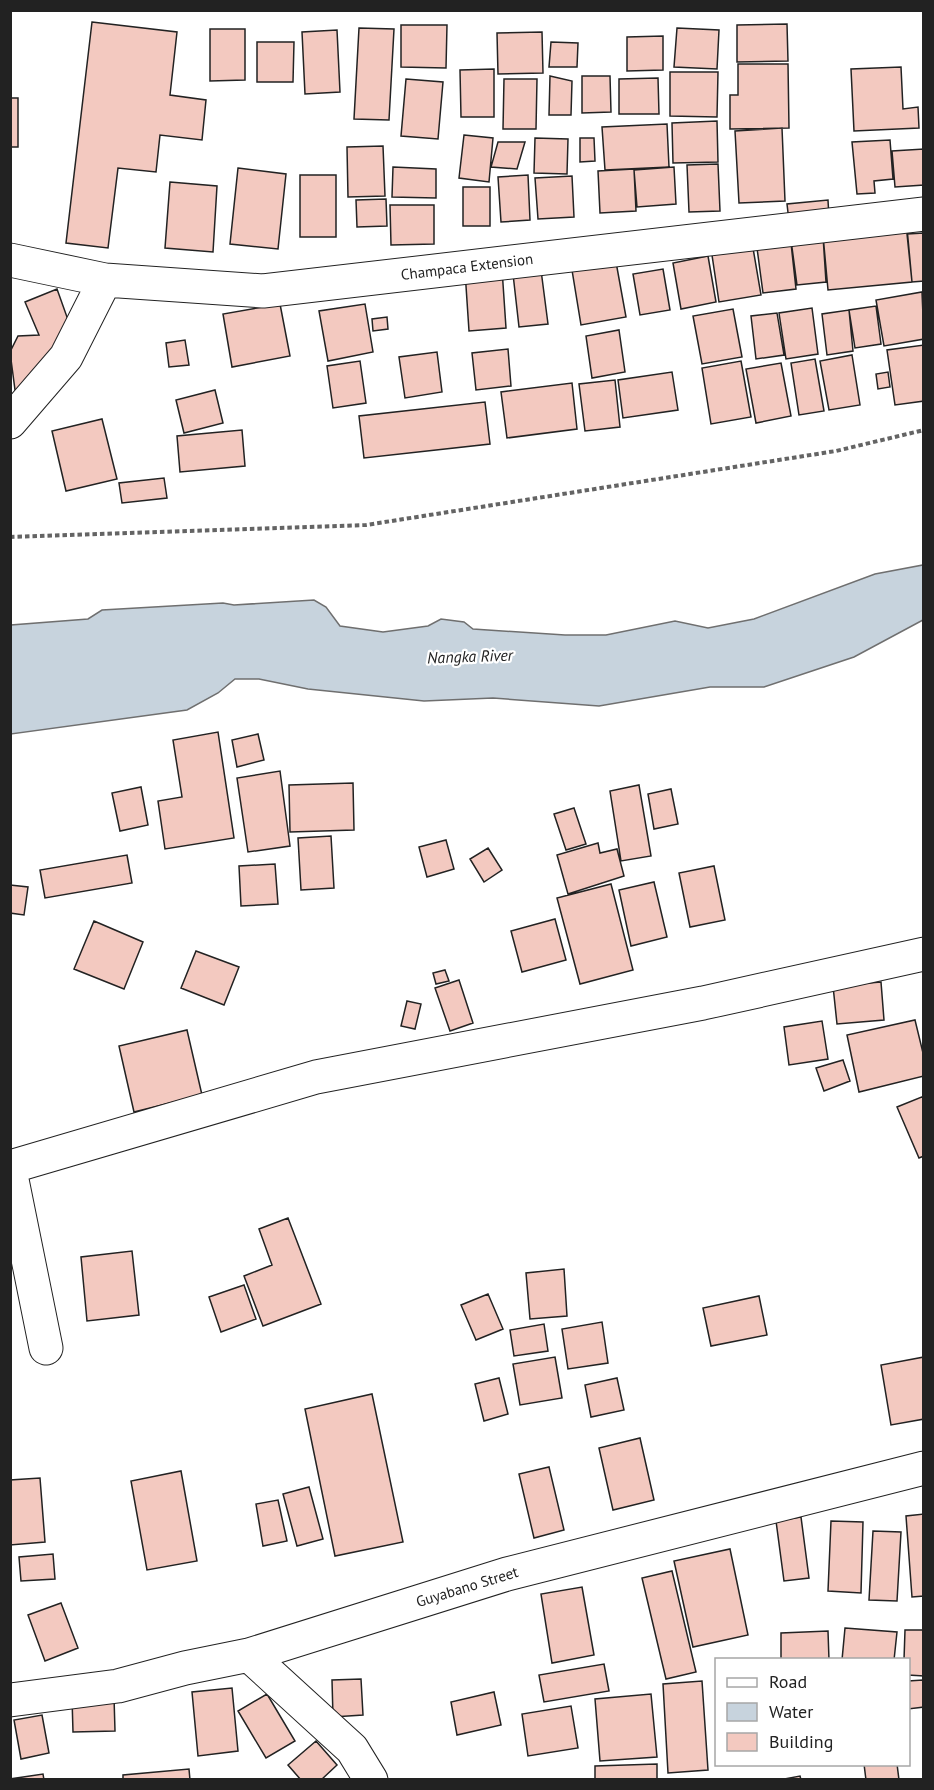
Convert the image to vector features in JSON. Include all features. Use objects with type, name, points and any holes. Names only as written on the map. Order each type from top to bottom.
[{"type":"street","name":"Champaca Extension","points":[[10,260],[105,280],[263,291],[924,214]]},
{"type":"street","points":[[10,422],[66,357],[105,280]]},
{"type":"street","points":[[46,1348],[10,1168],[316,1077],[703,1003],[924,954]]},
{"type":"street","name":"Guyabano Street","points":[[10,1700],[118,1686],[185,1668],[249,1655],[507,1574],[924,1468]]},
{"type":"street","points":[[249,1655],[352,1749],[371,1779]]},
{"type":"path","points":[[10,537],[366,525],[836,451],[924,430]]},
{"type":"water","name":"Nangka River","points":[[923,565],[923,620],[854,657],[764,687],[710,687],[599,706],[493,698],[424,701],[308,689],[259,679],[235,679],[218,693],[187,710],[11,734],[11,625],[88,619],[102,610],[314,600],[326,607],[340,626],[383,632],[428,626],[441,619],[464,622],[473,629],[565,635],[606,635],[675,621],[708,628],[754,619],[875,574]]},
{"type":"building","points":[[92,22],[177,32],[170,95],[206,100],[202,140],[160,135],[156,172],[118,168],[108,248],[66,243]]},
{"type":"building","points":[[787,24],[788,61],[737,62],[737,25]]},
{"type":"building","points":[[401,25],[447,25],[446,68],[401,67]]},
{"type":"building","points":[[359,28],[394,29],[389,120],[354,119]]},
{"type":"building","points":[[677,28],[719,30],[717,69],[674,67]]},
{"type":"building","points":[[210,29],[245,29],[245,80],[210,81]]},
{"type":"building","points":[[337,30],[340,92],[305,94],[302,32]]},
{"type":"building","points":[[542,32],[543,73],[498,74],[497,33]]},
{"type":"building","points":[[663,36],[663,70],[627,71],[627,37]]},
{"type":"building","points":[[257,42],[294,42],[293,82],[257,82]]},
{"type":"building","points":[[551,42],[578,43],[577,67],[549,67]]},
{"type":"building","points":[[738,64],[788,64],[789,128],[730,129],[730,95],[738,95]]},
{"type":"building","points":[[901,67],[903,109],[918,107],[919,128],[854,131],[851,69]]},
{"type":"building","points":[[494,69],[494,117],[461,117],[460,70]]},
{"type":"building","points":[[670,72],[718,72],[717,117],[670,116]]},
{"type":"building","points":[[550,76],[572,81],[571,115],[549,115]]},
{"type":"building","points":[[582,76],[610,76],[611,112],[582,113]]},
{"type":"building","points":[[658,78],[659,114],[619,114],[619,79]]},
{"type":"building","points":[[406,79],[443,82],[438,139],[401,136]]},
{"type":"building","points":[[504,79],[537,79],[536,129],[503,129]]},
{"type":"building","points":[[10,98],[18,98],[18,147],[10,147]]},
{"type":"building","points":[[717,121],[718,162],[673,163],[672,123]]},
{"type":"building","points":[[667,124],[669,167],[605,170],[602,127]]},
{"type":"building","points":[[782,128],[785,201],[739,203],[735,131]]},
{"type":"building","points":[[464,135],[493,138],[489,182],[459,178]]},
{"type":"building","points":[[535,138],[568,139],[567,174],[534,173]]},
{"type":"building","points":[[580,138],[594,138],[595,161],[580,162]]},
{"type":"building","points":[[890,140],[893,179],[874,181],[875,193],[857,194],[852,142]]},
{"type":"building","points":[[498,142],[525,142],[517,169],[491,167]]},
{"type":"building","points":[[383,146],[385,196],[348,197],[347,147]]},
{"type":"building","points":[[924,149],[924,185],[895,187],[892,151]]},
{"type":"building","points":[[718,164],[720,211],[689,212],[687,165]]},
{"type":"building","points":[[393,167],[436,169],[436,198],[392,197]]},
{"type":"building","points":[[674,167],[676,204],[637,207],[634,170]]},
{"type":"building","points":[[238,168],[286,174],[278,249],[230,244]]},
{"type":"building","points":[[634,169],[636,211],[600,213],[598,171]]},
{"type":"building","points":[[300,175],[336,175],[336,237],[300,237]]},
{"type":"building","points":[[528,175],[530,220],[501,222],[498,177]]},
{"type":"building","points":[[572,176],[574,217],[538,219],[535,178]]},
{"type":"building","points":[[170,182],[217,186],[213,252],[165,248]]},
{"type":"building","points":[[463,187],[490,187],[490,226],[463,226]]},
{"type":"building","points":[[386,199],[387,226],[357,227],[356,200]]},
{"type":"building","points":[[828,200],[829,218],[789,221],[787,204]]},
{"type":"building","points":[[390,205],[434,205],[434,244],[391,245]]},
{"type":"building","points":[[907,228],[912,282],[828,290],[823,235]]},
{"type":"building","points":[[924,233],[924,281],[912,282],[907,234]]},
{"type":"building","points":[[823,236],[826,282],[797,285],[791,240]]},
{"type":"building","points":[[791,243],[796,289],[763,293],[757,248]]},
{"type":"building","points":[[753,248],[761,295],[719,302],[712,255]]},
{"type":"building","points":[[708,256],[716,302],[681,309],[673,263]]},
{"type":"building","points":[[616,262],[626,317],[581,325],[572,270]]},
{"type":"building","points":[[502,269],[506,328],[469,331],[465,271]]},
{"type":"building","points":[[663,269],[670,310],[640,315],[633,274]]},
{"type":"building","points":[[541,270],[548,324],[519,327],[513,274]]},
{"type":"building","points":[[57,289],[72,331],[17,405],[10,352],[18,336],[39,335],[25,302]]},
{"type":"building","points":[[922,292],[924,339],[884,346],[876,300]]},
{"type":"building","points":[[280,304],[290,356],[232,367],[223,314]]},
{"type":"building","points":[[365,304],[373,352],[328,361],[319,311]]},
{"type":"building","points":[[876,306],[881,344],[855,348],[849,310]]},
{"type":"building","points":[[812,308],[818,354],[786,359],[779,313]]},
{"type":"building","points":[[733,309],[742,357],[702,364],[693,316]]},
{"type":"building","points":[[849,310],[853,351],[827,355],[822,314]]},
{"type":"building","points":[[777,313],[784,355],[756,359],[751,316]]},
{"type":"building","points":[[387,317],[388,329],[373,331],[372,319]]},
{"type":"building","points":[[619,330],[625,372],[592,378],[586,336]]},
{"type":"building","points":[[185,340],[189,365],[169,367],[166,343]]},
{"type":"building","points":[[924,345],[924,401],[895,405],[887,350]]},
{"type":"building","points":[[508,349],[511,386],[476,390],[472,353]]},
{"type":"building","points":[[437,352],[442,392],[405,398],[399,357]]},
{"type":"building","points":[[852,355],[860,405],[829,410],[820,361]]},
{"type":"building","points":[[815,359],[824,411],[799,415],[791,363]]},
{"type":"building","points":[[360,361],[366,403],[333,408],[327,366]]},
{"type":"building","points":[[741,361],[751,417],[711,424],[702,368]]},
{"type":"building","points":[[781,363],[791,416],[756,423],[746,369]]},
{"type":"building","points":[[672,372],[678,410],[623,418],[618,380]]},
{"type":"building","points":[[888,372],[890,387],[878,389],[876,374]]},
{"type":"building","points":[[615,380],[620,427],[585,431],[579,384]]},
{"type":"building","points":[[572,383],[577,429],[507,438],[501,392]]},
{"type":"building","points":[[215,390],[223,423],[184,433],[176,400]]},
{"type":"building","points":[[485,402],[490,444],[364,458],[359,416]]},
{"type":"building","points":[[102,419],[117,479],[66,491],[52,431]]},
{"type":"building","points":[[242,430],[245,466],[180,472],[177,436]]},
{"type":"building","points":[[164,478],[167,498],[122,503],[119,483]]},
{"type":"building","points":[[218,732],[234,838],[165,849],[158,801],[182,797],[173,740]]},
{"type":"building","points":[[258,734],[264,760],[237,767],[232,740]]},
{"type":"building","points":[[280,771],[290,846],[248,852],[237,778]]},
{"type":"building","points":[[353,783],[354,830],[290,832],[289,785]]},
{"type":"building","points":[[639,785],[651,856],[621,861],[610,791]]},
{"type":"building","points":[[141,787],[148,825],[120,831],[112,793]]},
{"type":"building","points":[[671,789],[678,824],[654,829],[648,794]]},
{"type":"building","points":[[574,808],[586,844],[566,850],[554,814]]},
{"type":"building","points":[[331,836],[334,888],[301,890],[298,838]]},
{"type":"building","points":[[446,840],[454,869],[427,877],[419,847]]},
{"type":"building","points":[[598,843],[600,853],[617,849],[624,876],[568,894],[557,855]]},
{"type":"building","points":[[488,848],[502,870],[484,882],[470,859]]},
{"type":"building","points":[[127,855],[132,883],[45,898],[40,870]]},
{"type":"building","points":[[275,864],[278,904],[241,906],[239,866]]},
{"type":"building","points":[[714,866],[725,920],[690,927],[679,873]]},
{"type":"building","points":[[654,882],[667,937],[631,946],[619,890]]},
{"type":"building","points":[[611,884],[633,970],[580,984],[557,898]]},
{"type":"building","points":[[10,885],[28,887],[24,915],[10,913]]},
{"type":"building","points":[[555,919],[566,960],[522,972],[511,931]]},
{"type":"building","points":[[94,921],[143,942],[124,989],[74,969]]},
{"type":"building","points":[[196,951],[239,967],[224,1005],[181,988]]},
{"type":"building","points":[[445,970],[449,981],[436,984],[433,973]]},
{"type":"building","points":[[459,980],[473,1023],[450,1031],[435,988]]},
{"type":"building","points":[[881,982],[884,1020],[837,1024],[833,986]]},
{"type":"building","points":[[407,1001],[421,1004],[415,1029],[401,1026]]},
{"type":"building","points":[[915,1020],[924,1057],[924,1076],[859,1092],[847,1035]]},
{"type":"building","points":[[822,1021],[828,1059],[789,1065],[784,1027]]},
{"type":"building","points":[[187,1030],[202,1095],[134,1112],[119,1046]]},
{"type":"building","points":[[843,1060],[850,1081],[824,1091],[816,1068]]},
{"type":"building","points":[[924,1096],[924,1156],[919,1158],[897,1107]]},
{"type":"building","points":[[288,1218],[321,1304],[263,1326],[244,1276],[272,1265],[259,1229]]},
{"type":"building","points":[[132,1251],[139,1315],[87,1321],[81,1257]]},
{"type":"building","points":[[564,1269],[567,1316],[530,1319],[526,1273]]},
{"type":"building","points":[[244,1285],[256,1319],[221,1332],[209,1297]]},
{"type":"building","points":[[488,1294],[503,1329],[476,1340],[461,1305]]},
{"type":"building","points":[[759,1296],[767,1335],[711,1346],[703,1308]]},
{"type":"building","points":[[602,1322],[608,1363],[568,1369],[562,1329]]},
{"type":"building","points":[[544,1324],[548,1351],[514,1356],[510,1330]]},
{"type":"building","points":[[555,1357],[562,1398],[520,1405],[513,1364]]},
{"type":"building","points":[[924,1357],[924,1419],[891,1425],[881,1365]]},
{"type":"building","points":[[499,1378],[508,1414],[484,1421],[475,1384]]},
{"type":"building","points":[[617,1378],[624,1410],[591,1417],[585,1385]]},
{"type":"building","points":[[372,1394],[403,1542],[335,1556],[305,1409]]},
{"type":"building","points":[[640,1438],[654,1500],[613,1510],[599,1448]]},
{"type":"building","points":[[549,1467],[564,1530],[534,1538],[519,1474]]},
{"type":"building","points":[[181,1471],[197,1561],[147,1570],[131,1481]]},
{"type":"building","points":[[40,1478],[45,1542],[10,1545],[10,1480]]},
{"type":"building","points":[[309,1487],[323,1539],[297,1546],[283,1494]]},
{"type":"building","points":[[278,1500],[287,1541],[263,1546],[256,1504]]},
{"type":"building","points":[[924,1514],[924,1596],[912,1597],[906,1516]]},
{"type":"building","points":[[801,1517],[809,1578],[784,1581],[776,1521]]},
{"type":"building","points":[[831,1521],[863,1522],[861,1593],[828,1591]]},
{"type":"building","points":[[873,1531],[901,1532],[897,1601],[869,1600]]},
{"type":"building","points":[[730,1549],[748,1635],[693,1647],[674,1561]]},
{"type":"building","points":[[53,1554],[55,1579],[21,1581],[19,1557]]},
{"type":"building","points":[[672,1571],[696,1672],[666,1679],[642,1578]]},
{"type":"building","points":[[582,1587],[594,1655],[552,1663],[541,1594]]},
{"type":"building","points":[[61,1603],[78,1648],[45,1661],[28,1615]]},
{"type":"building","points":[[845,1628],[897,1632],[894,1658],[842,1658]]},
{"type":"building","points":[[905,1630],[924,1630],[924,1676],[910,1675],[910,1658],[904,1658]]},
{"type":"building","points":[[828,1631],[829,1658],[781,1658],[781,1633]]},
{"type":"building","points":[[604,1664],[609,1691],[544,1702],[539,1675]]},
{"type":"building","points":[[361,1679],[363,1715],[333,1717],[332,1680]]},
{"type":"building","points":[[923,1680],[924,1707],[910,1709],[910,1681]]},
{"type":"building","points":[[702,1681],[708,1770],[668,1773],[663,1684]]},
{"type":"building","points":[[232,1688],[238,1751],[198,1756],[192,1692]]},
{"type":"building","points":[[494,1692],[501,1725],[457,1735],[451,1702]]},
{"type":"building","points":[[267,1694],[295,1741],[266,1758],[238,1711]]},
{"type":"building","points":[[651,1694],[657,1757],[600,1761],[595,1699]]},
{"type":"building","points":[[114,1697],[115,1731],[73,1732],[72,1698]]},
{"type":"building","points":[[571,1706],[578,1748],[528,1756],[522,1714]]},
{"type":"building","points":[[42,1715],[49,1753],[21,1759],[14,1720]]},
{"type":"building","points":[[316,1741],[337,1765],[321,1780],[301,1780],[288,1765]]},
{"type":"building","points":[[657,1764],[657,1780],[595,1780],[595,1766]]},
{"type":"building","points":[[864,1766],[897,1766],[899,1780],[866,1780]]},
{"type":"building","points":[[189,1769],[190,1780],[123,1780],[123,1775]]},
{"type":"building","points":[[43,1774],[44,1780],[10,1780],[10,1779]]},
{"type":"building","points":[[800,1776],[801,1780],[779,1780]]}]
